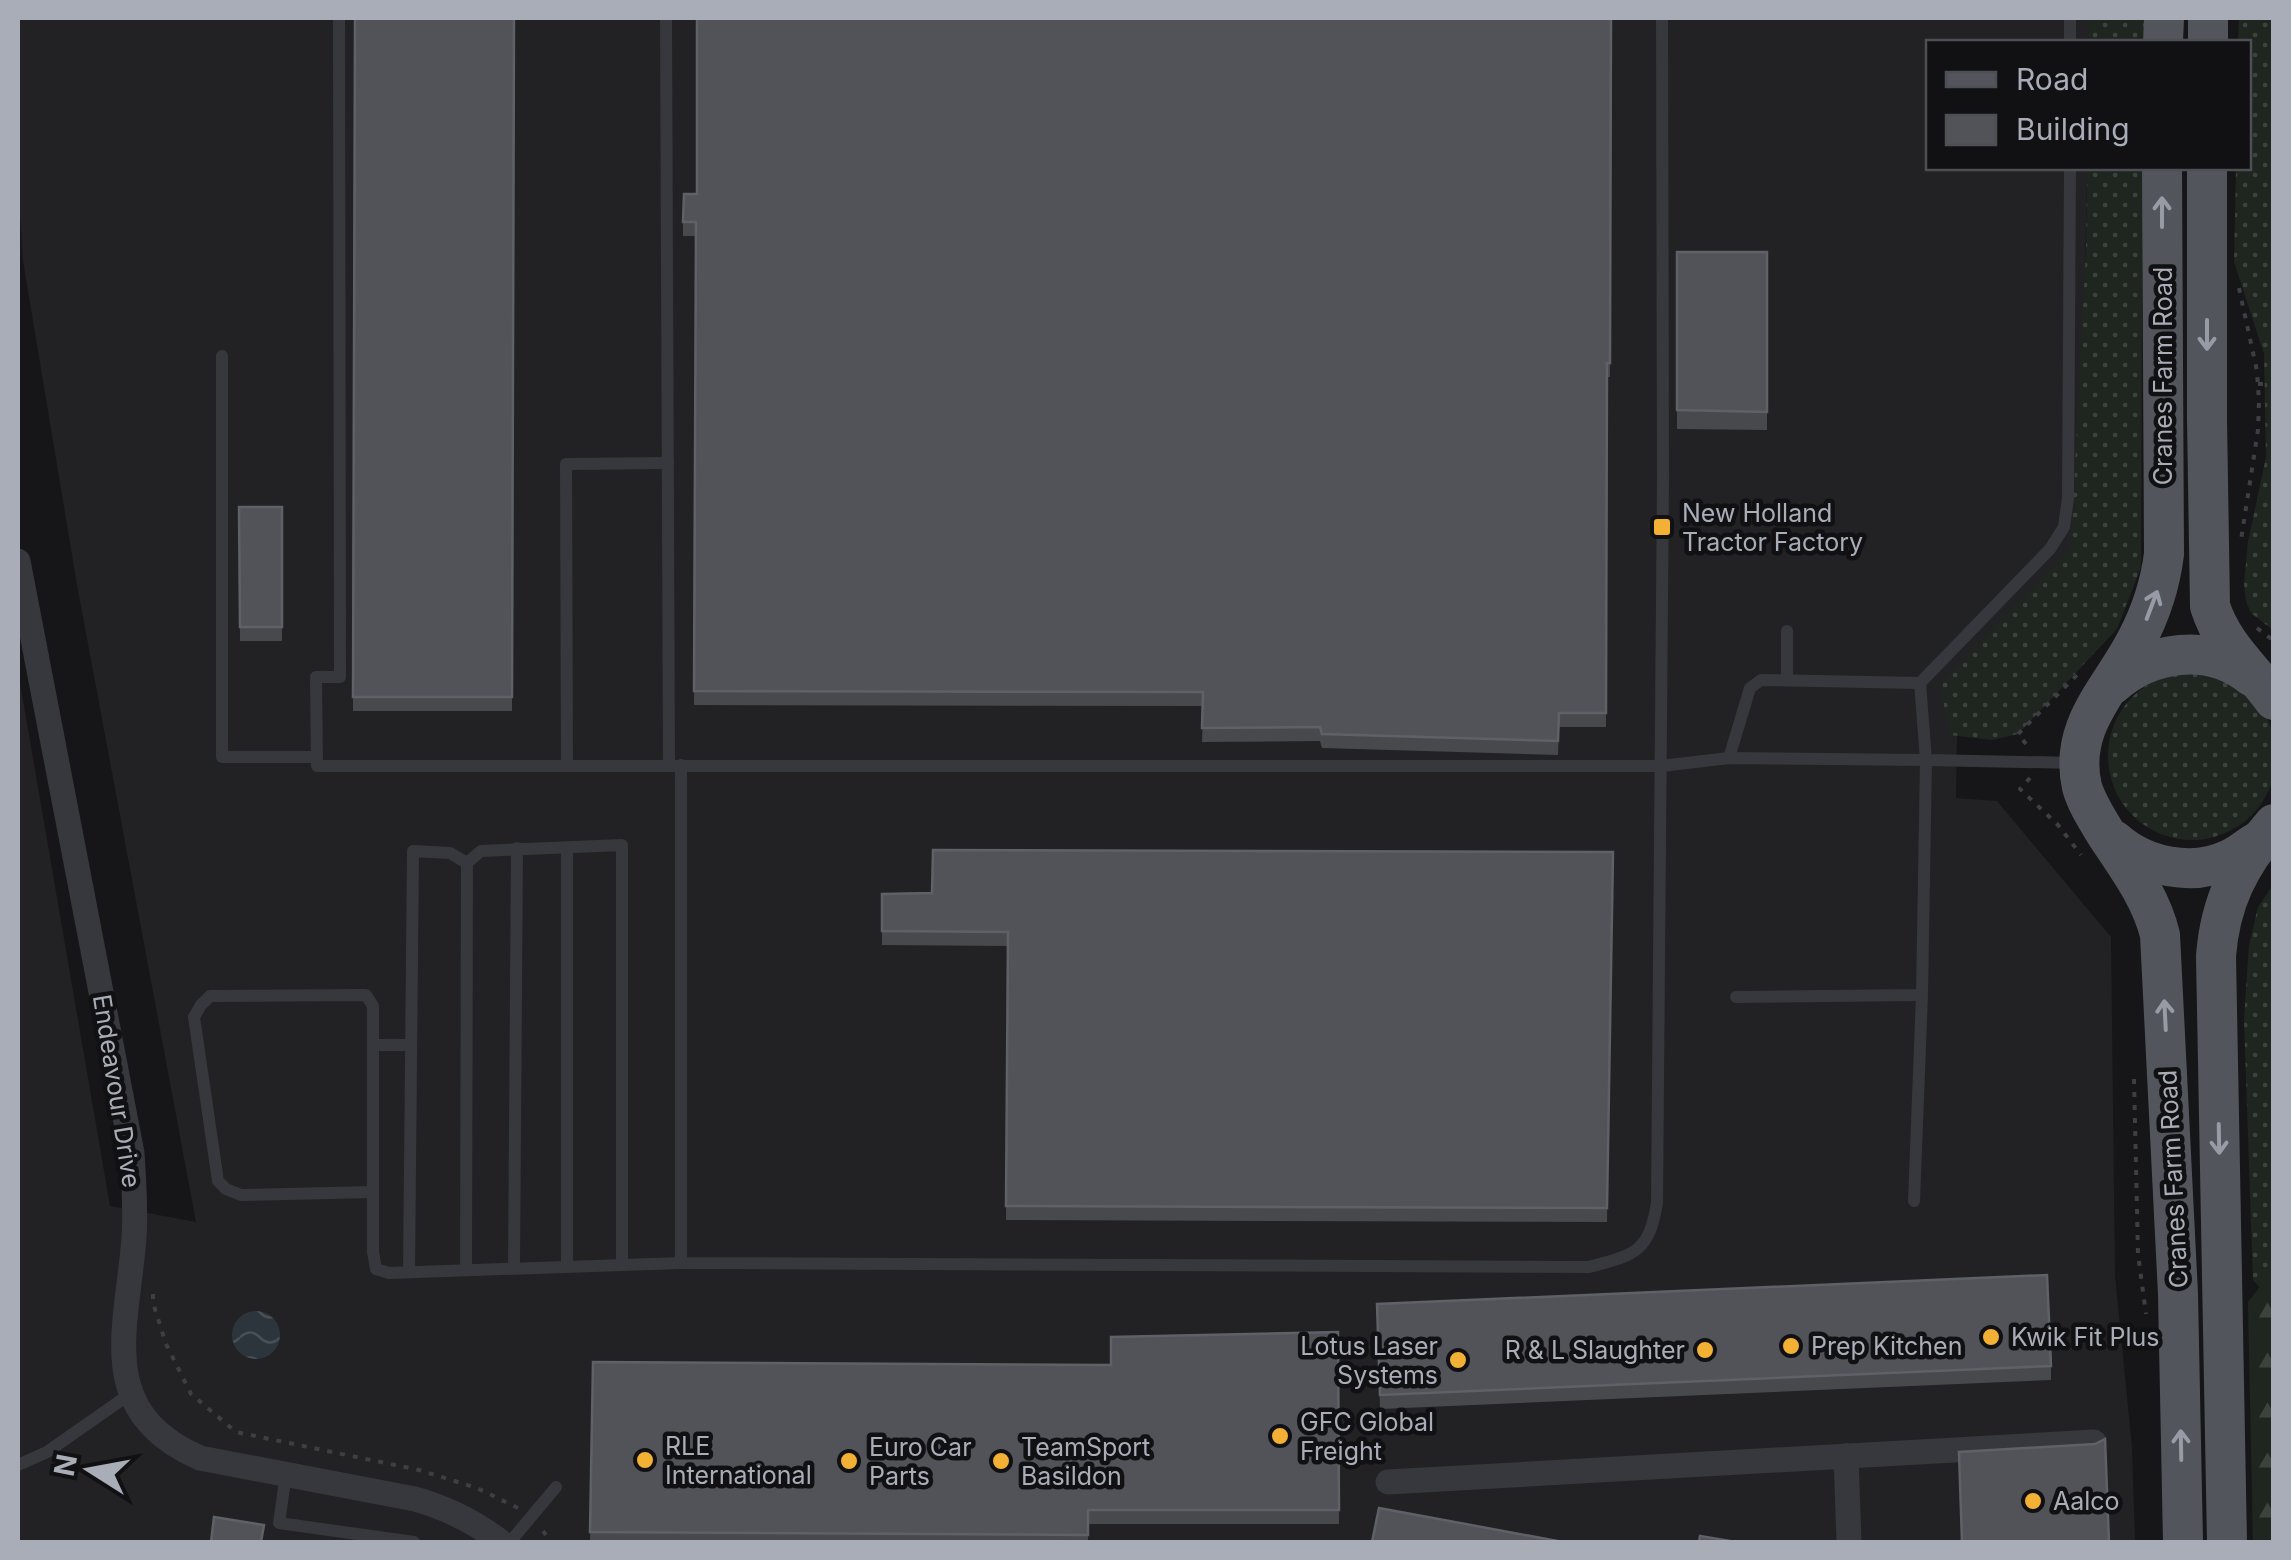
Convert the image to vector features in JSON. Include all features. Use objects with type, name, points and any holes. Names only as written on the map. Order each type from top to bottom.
[{"type":"main road","name":"Cranes Farm Road","points":[[2162,170],[2164,554],[2154,603],[2136,642],[2091,712],[2082,737],[2079,764],[2091,810],[2149,902],[2160,935],[2178,1294],[2182,1542]]},
{"type":"main road","name":"Cranes Farm Road","points":[[2208,170],[2210,606],[2229,647],[2268,693]]},
{"type":"main road","name":"Cranes Farm Road","points":[[2106,691],[2126,672],[2152,659],[2181,654],[2211,656],[2243,669],[2268,693]]},
{"type":"main road","name":"Cranes Farm Road","points":[[2104,830],[2122,848],[2154,864],[2191,869],[2228,861],[2266,832]]},
{"type":"main road","name":"Cranes Farm Road","points":[[2227,1542],[2216,956],[2226,899],[2266,832]]},
{"type":"street","name":"Endeavour Drive","points":[[18,561],[132,1154],[134,1237],[122,1364],[130,1394],[160,1435],[200,1458],[405,1496],[474,1523],[501,1542]]},
{"type":"street","points":[[1388,1482],[2094,1442]]},
{"type":"street","points":[[1846,1456],[1848,1542]]},
{"type":"lane","points":[[339,18],[340,677],[316,677],[317,766],[1660,766],[1729,758],[2079,764]]},
{"type":"lane","points":[[666,18],[668,462],[682,1263]]},
{"type":"lane","points":[[373,1192],[241,1195],[218,1181],[194,1017],[210,996],[366,995],[373,1006],[373,1192],[373,1252],[376,1269],[389,1273],[682,1263],[1589,1267],[1626,1257],[1647,1240],[1657,1204],[1662,18]]},
{"type":"lane","points":[[1729,758],[1750,688],[1761,680],[1920,683],[2050,549],[2064,527],[2068,498],[2070,170]]},
{"type":"lane","points":[[222,356],[222,757],[317,757]]},
{"type":"lane","points":[[567,765],[566,464],[668,462]]},
{"type":"lane","points":[[1787,631],[1787,679]]},
{"type":"lane","points":[[1914,1201],[1926,760],[1920,683]]},
{"type":"lane","points":[[467,862],[481,851],[622,845],[622,1265]]},
{"type":"lane","points":[[514,1268],[517,848]]},
{"type":"lane","points":[[567,848],[567,1266]]},
{"type":"lane","points":[[409,1272],[413,852],[450,854],[467,862]]},
{"type":"lane","points":[[466,1269],[467,862]]},
{"type":"lane","points":[[1736,997],[1922,995]]},
{"type":"lane","points":[[373,1045],[410,1045]]},
{"type":"lane","points":[[18,1465],[47,1452],[130,1394]]},
{"type":"lane","points":[[286,1474],[279,1523],[414,1542]]},
{"type":"lane","points":[[510,1542],[556,1487]]},
{"type":"path","points":[[2238,283],[2258,384],[2258,430],[2241,544]]},
{"type":"path","points":[[2258,384],[2274,384]]},
{"type":"path","points":[[2247,619],[2274,640]]},
{"type":"path","points":[[153,1284],[153,1303],[166,1344],[191,1394],[236,1432],[420,1470],[477,1488],[532,1516],[552,1542]]},
{"type":"shaded area","name":"New Holland Tractor Factory","points":[[18,18],[2089,18],[2089,40],[1926,40],[1926,170],[2087,170],[2080,563],[1958,681],[1956,798],[1997,801],[2111,937],[2115,1276],[2132,1447],[2135,1542],[18,1542],[18,671],[110,1206],[196,1222],[77,585],[23,261],[18,186]]},
{"type":"green space","points":[[2089,18],[2148,18],[2147,40],[2089,40]]},
{"type":"green space","points":[[2239,18],[2273,18],[2273,630],[2251,613],[2244,584],[2248,542],[2266,457],[2264,354],[2234,262],[2236,170],[2251,170],[2251,40],[2238,40]]},
{"type":"green space","points":[[2087,170],[2144,170],[2141,567],[2117,629],[2018,734],[1992,740],[1950,735],[1940,686],[2071,549]]},
{"type":"green space","points":[[2192,672],[2224,678],[2252,696],[2270,724],[2276,756],[2270,788],[2252,816],[2224,834],[2192,840],[2160,834],[2132,816],[2114,788],[2108,756],[2114,724],[2132,696],[2160,678]]},
{"type":"green space","points":[[2273,885],[2273,1299],[2253,1280],[2244,1020],[2249,945],[2258,907]]},
{"type":"green space","points":[[2273,1270],[2273,1542],[2253,1542],[2248,1302]]},
{"type":"water","points":[[256,1311],[273,1318],[280,1335],[273,1352],[256,1359],[239,1352],[232,1335],[239,1318]]},
{"type":"building","points":[[355,18],[514,18],[512,697],[353,697]]},
{"type":"building","points":[[697,18],[1611,18],[1606,713],[1559,713],[1558,741],[1322,734],[1320,727],[1202,728],[1203,692],[694,691],[696,222],[683,222],[684,194],[697,194]]},
{"type":"building","points":[[1677,252],[1767,252],[1767,412],[1677,410]]},
{"type":"building","points":[[239,507],[282,507],[282,627],[240,627]]},
{"type":"building","points":[[933,850],[1613,852],[1607,1208],[1006,1206],[1008,932],[882,931],[882,894],[932,893]]},
{"type":"building","points":[[2047,1275],[2051,1366],[1380,1395],[1377,1304]]},
{"type":"building","points":[[1338,1332],[1339,1510],[1088,1510],[1088,1535],[590,1532],[593,1362],[1111,1365],[1111,1337]]},
{"type":"building","name":"Aalco","points":[[2105,1439],[2109,1542],[1962,1542],[1959,1452],[2095,1444]]},
{"type":"building","points":[[1379,1508],[1563,1542],[1372,1542]]},
{"type":"building","points":[[214,1517],[264,1525],[261,1542],[211,1542]]},
{"type":"building","points":[[1700,1536],[1736,1542],[1699,1542]]},
{"type":"place","name":"New Holland Tractor Factory","points":[[1662,527]]},
{"type":"place","name":"Kwik Fit Plus","points":[[1991,1337]]},
{"type":"place","name":"Prep Kitchen","points":[[1791,1346]]},
{"type":"place","name":"R & L Slaughter","points":[[1705,1350]]},
{"type":"place","name":"Lotus Laser Systems","points":[[1458,1360]]},
{"type":"place","name":"GFC Global Freight","points":[[1280,1436]]},
{"type":"place","name":"RLE International","points":[[645,1460]]},
{"type":"place","name":"Euro Car Parts","points":[[849,1461]]},
{"type":"place","name":"TeamSport Basildon","points":[[1001,1461]]},
{"type":"place","name":"Aalco","points":[[2033,1501]]}]
